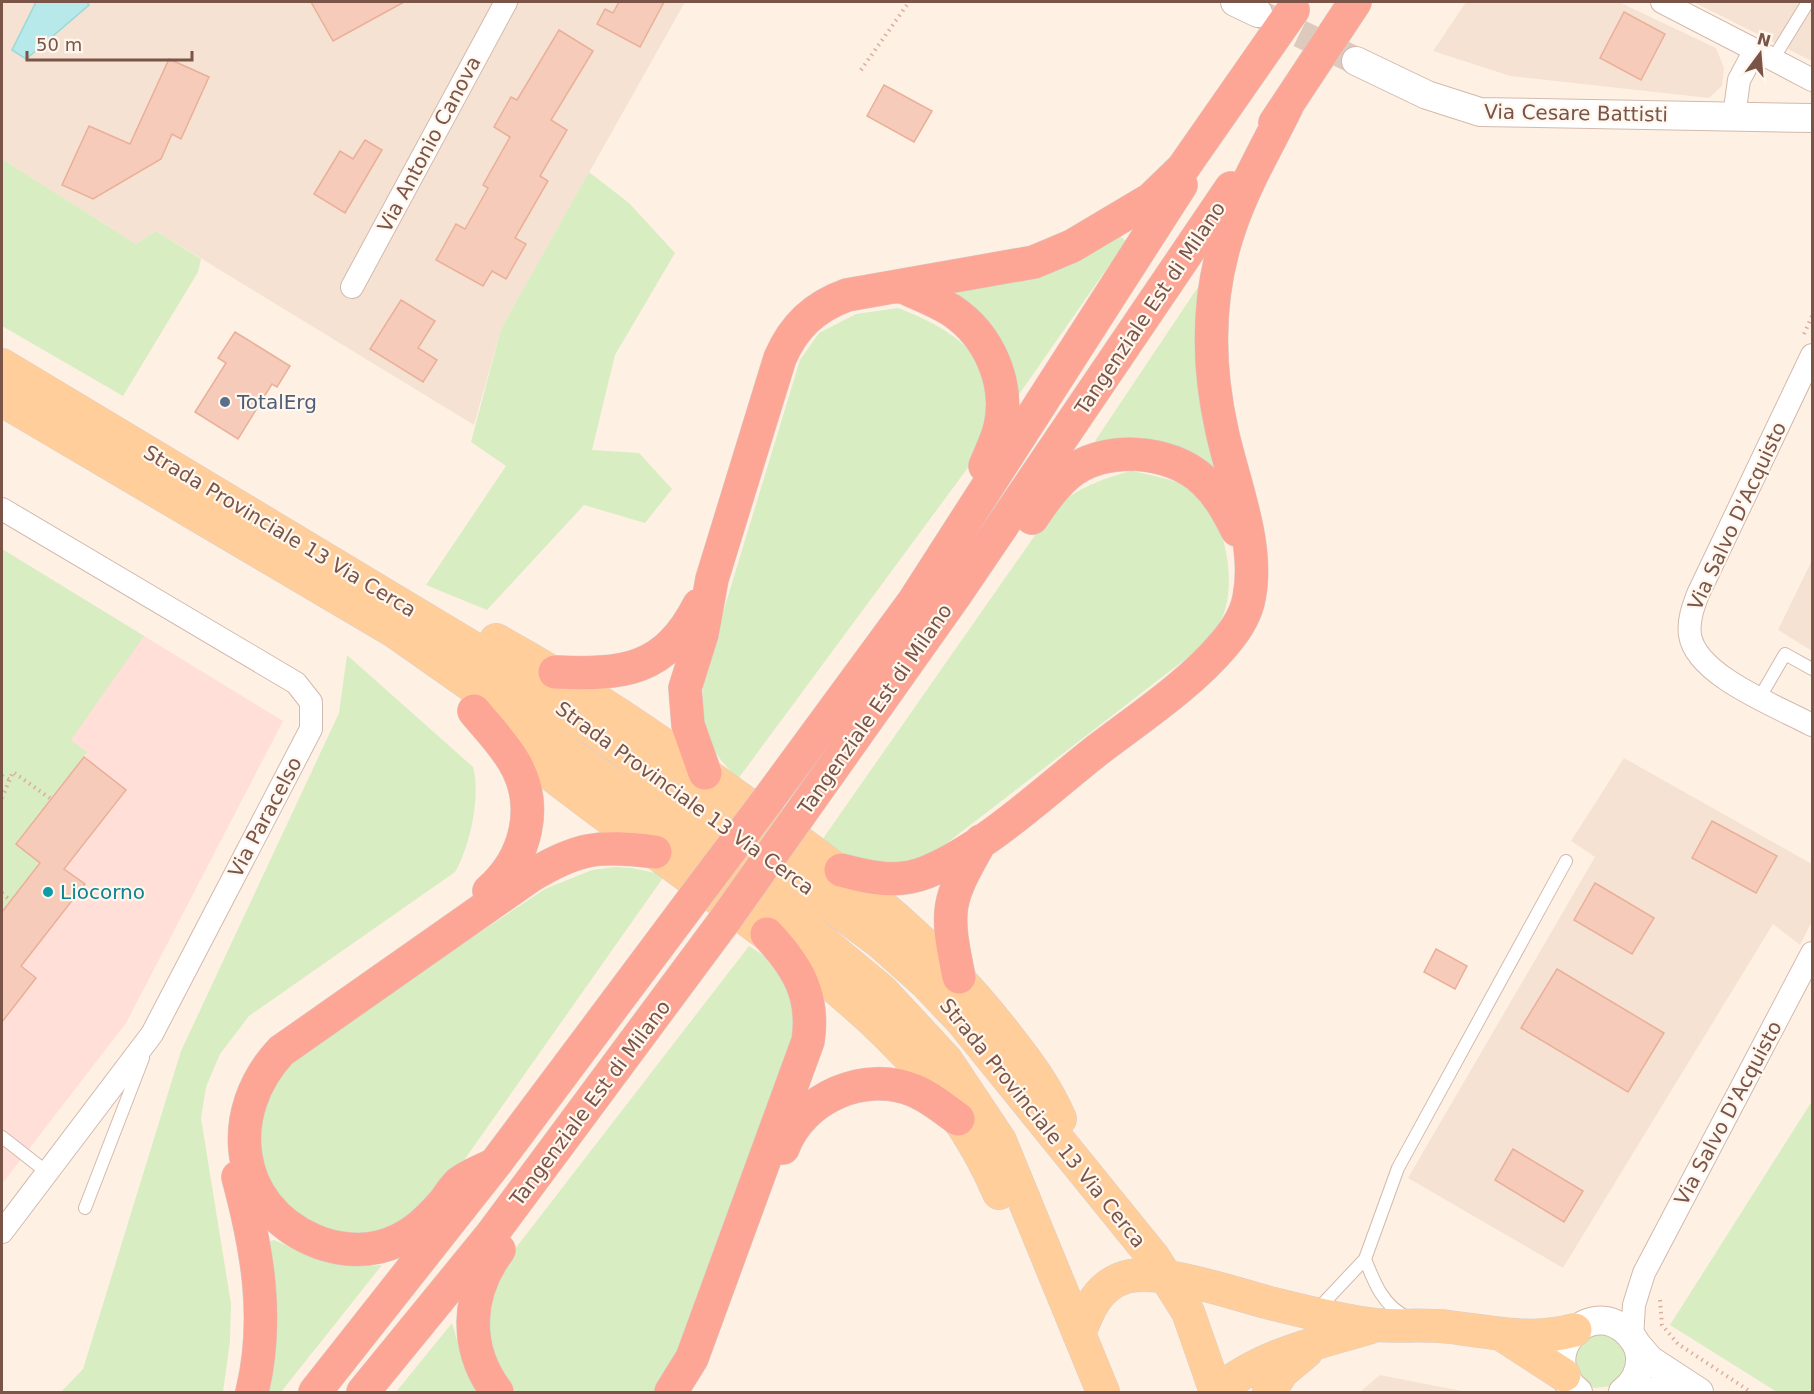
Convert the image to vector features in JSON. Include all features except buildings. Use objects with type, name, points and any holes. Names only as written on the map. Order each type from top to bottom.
[{"type":"highway","name":"Tangenziale Est di Milano","points":[[363,1392],[492,1234],[725,920],[956,594],[1287,106],[1354,2]]},
{"type":"highway","name":"Tangenziale Est di Milano","points":[[315,1392],[495,1164],[914,601],[1296,6]]},
{"type":"highway","points":[[705,773],[688,725],[684,697],[702,634],[712,579],[780,358],[795,330],[810,314],[836,299],[872,288],[901,286],[1034,262],[1072,246],[1151,199],[1183,168],[1296,6]]},
{"type":"highway","points":[[841,870],[875,880],[911,877],[939,866],[982,840],[1198,672],[1236,629],[1249,597],[1249,553],[1241,502],[1216,403],[1210,350],[1211,326],[1216,283],[1230,227],[1287,106]]},
{"type":"highway","points":[[901,286],[951,310],[975,331],[995,367],[1001,386],[1002,406],[1000,428],[981,475],[951,524],[914,601]]},
{"type":"highway","points":[[956,594],[990,573],[1067,474],[1083,464],[1117,456],[1154,457],[1188,469],[1203,480],[1222,501],[1249,553]]},
{"type":"highway","points":[[555,672],[613,672],[648,661],[664,652],[681,635],[712,579]]},
{"type":"highway","points":[[252,1392],[259,1352],[261,1292],[255,1248],[230,1134],[238,1098],[251,1068],[273,1042],[485,894],[508,872],[517,859],[527,820],[524,788],[509,754],[474,711]]},
{"type":"highway","points":[[959,977],[949,914],[956,887],[982,840]]},
{"type":"highway","points":[[495,1164],[459,1183],[426,1223],[407,1236],[378,1248],[339,1248],[301,1235],[267,1208],[250,1174],[244,1136],[246,1119],[256,1087],[281,1051],[529,877],[570,856],[601,848],[655,852]]},
{"type":"highway","points":[[671,1392],[693,1358],[808,1041],[808,1010],[798,972],[767,934]]},
{"type":"highway","points":[[687,1392],[704,1362],[785,1144],[802,1118],[837,1092],[851,1087],[882,1083],[915,1090],[958,1119]]},
{"type":"highway","points":[[497,1392],[483,1369],[474,1343],[472,1323],[475,1297],[492,1260],[563,1167],[574,1124]]},
{"type":"main road","name":"Strada Provinciale 13 Via Cerca","points":[[2,365],[473,648],[614,743],[880,942],[920,977],[962,1021],[1168,1278],[1193,1324],[1216,1392]]},
{"type":"main road","name":"Strada Provinciale 13 Via Cerca","points":[[2,400],[394,631],[686,836],[787,912],[882,991],[937,1049],[990,1123],[1009,1161],[1103,1392]]},
{"type":"main road","points":[[261,553],[388,644],[530,758],[838,988],[885,1030],[912,1058],[958,1119],[994,1180],[1079,1392]]},
{"type":"main road","points":[[332,562],[471,627],[555,672],[705,773],[841,870],[893,914],[959,977],[1037,1076],[1054,1106],[1073,1159]]},
{"type":"main road","points":[[1079,1334],[1091,1305],[1107,1287],[1133,1276],[1168,1278],[1317,1328],[1425,1325],[1504,1336],[1553,1336],[1586,1326]]},
{"type":"main road","points":[[1216,1392],[1274,1358],[1317,1328]]},
{"type":"main road","points":[[1269,1392],[1317,1328]]},
{"type":"main road","points":[[1504,1336],[1571,1384]]},
{"type":"street","name":"Via Antonio Canova","points":[[352,287],[506,2]]},
{"type":"street","points":[[1662,2],[1812,80]]},
{"type":"street","points":[[1734,116],[1739,80],[1764,55]]},
{"type":"street","name":"Via Cesare Battisti","points":[[1356,61],[1427,95],[1480,112],[1812,118]]},
{"type":"street","name":"Via Salvo D'Acquisto","points":[[1812,355],[1698,594],[1690,616],[1690,636],[1700,658],[1714,672],[1812,725]]},
{"type":"street","name":"Via Paracelso","points":[[2,509],[296,683],[311,702],[311,729],[152,1034],[2,1232]]},
{"type":"street","name":"Via Salvo D'Acquisto","points":[[1634,1341],[1634,1305],[1644,1273],[1812,953]]},
{"type":"street","name":"Via Salvo D'Acquisto","points":[[1586,1326],[1612,1311],[1644,1273]]},
{"type":"street","points":[[1571,1384],[1562,1351],[1586,1326],[1620,1326],[1650,1360],[1699,1392]]},
{"type":"street","points":[[1623,1392],[1638,1374],[1640,1356],[1634,1341]]},
{"type":"street","points":[[1638,1392],[1675,1392]]},
{"type":"lane","points":[[1764,55],[1808,2]]},
{"type":"lane","points":[[1760,697],[1785,654],[1812,669]]},
{"type":"lane","points":[[1317,1328],[1365,1259],[1398,1168],[1566,861]]},
{"type":"lane","points":[[86,1208],[152,1034]]},
{"type":"lane","points":[[2,1137],[48,1173]]},
{"type":"lane","points":[[1365,1259],[1380,1293],[1396,1312],[1425,1325]]},
{"type":"path","points":[[861,70],[909,2]]},
{"type":"path","points":[[2,798],[13,772],[51,799]]},
{"type":"path","points":[[2,776],[10,780]]},
{"type":"path","points":[[2,893],[11,901]]},
{"type":"path","points":[[1661,1294],[1662,1325],[1678,1344],[1751,1392]]},
{"type":"shaded area","points":[[2,2],[685,2],[501,329],[474,425],[156,231],[136,244],[2,159]]},
{"type":"shaded area","points":[[1466,2],[1619,2],[1716,48],[1724,68],[1722,86],[1709,98],[1510,76],[1433,51]]},
{"type":"shaded area","points":[[1693,2],[1812,2],[1812,61]]},
{"type":"shaded area","points":[[2,549],[283,721],[126,1023],[2,1184]]},
{"type":"shaded area","points":[[1812,560],[1812,651],[1778,630]]},
{"type":"shaded area","points":[[1624,758],[1812,864],[1812,921],[1800,945],[1773,924],[1563,1268],[1408,1178],[1595,857],[1571,841]]},
{"type":"shaded area","points":[[1380,1375],[1467,1392],[1360,1392]]},
{"type":"green space","points":[[2,159],[136,244],[156,231],[201,259],[198,272],[123,396],[2,326]]},
{"type":"green space","points":[[589,172],[629,203],[675,253],[615,355],[592,450],[639,453],[672,489],[645,523],[584,505],[487,610],[426,585],[506,466],[471,442],[501,329]]},
{"type":"green space","points":[[1117,234],[1126,241],[1013,403],[999,357],[986,326],[967,302],[953,295],[952,285]]},
{"type":"green space","points":[[1202,281],[1214,473],[1123,440],[1095,441]]},
{"type":"green space","points":[[898,308],[950,334],[976,359],[985,375],[989,393],[989,414],[978,454],[738,779],[717,755],[707,733],[703,710],[703,678],[800,360],[819,333],[856,314]]},
{"type":"green space","points":[[1131,471],[1168,479],[1194,490],[1209,506],[1216,520],[1226,551],[1229,584],[1224,613],[1205,644],[934,853],[897,868],[854,860],[822,840],[1054,508],[1090,485]]},
{"type":"green space","points":[[2,549],[144,636],[71,740],[87,752],[16,844],[40,863],[2,912]]},
{"type":"green space","points":[[347,655],[473,767],[475,806],[465,849],[455,872],[249,1016],[220,1054],[206,1087],[201,1118],[231,1304],[230,1341],[223,1392],[61,1392],[83,1369],[181,1051],[339,713]]},
{"type":"green space","points":[[615,867],[665,875],[443,1190],[413,1221],[364,1238],[323,1232],[272,1199],[255,1128],[279,1069],[315,1042],[545,889],[592,870]]},
{"type":"green space","points":[[749,946],[775,964],[788,982],[792,993],[795,1018],[792,1042],[787,1066],[677,1364],[655,1392],[516,1392],[504,1379],[496,1365],[492,1351],[490,1319],[498,1271]]},
{"type":"green space","points":[[1812,1101],[1812,1392],[1777,1392],[1670,1325]]},
{"type":"green space","points":[[274,1240],[314,1256],[340,1263],[382,1265],[281,1392],[266,1392],[266,1242]]},
{"type":"green space","points":[[452,1323],[463,1360],[480,1392],[396,1392]]},
{"type":"green space","points":[[1588,1334],[1617,1336],[1630,1362],[1613,1386],[1594,1388],[1577,1377],[1574,1348]]},
{"type":"water","points":[[36,2],[87,2],[89,5],[26,59],[12,50]]},
{"type":"tunnel","points":[[1262,15],[1356,61]]},
{"type":"place","name":"TotalErg","points":[[225,402]]},
{"type":"place","name":"Liocorno","points":[[48,892]]}]
